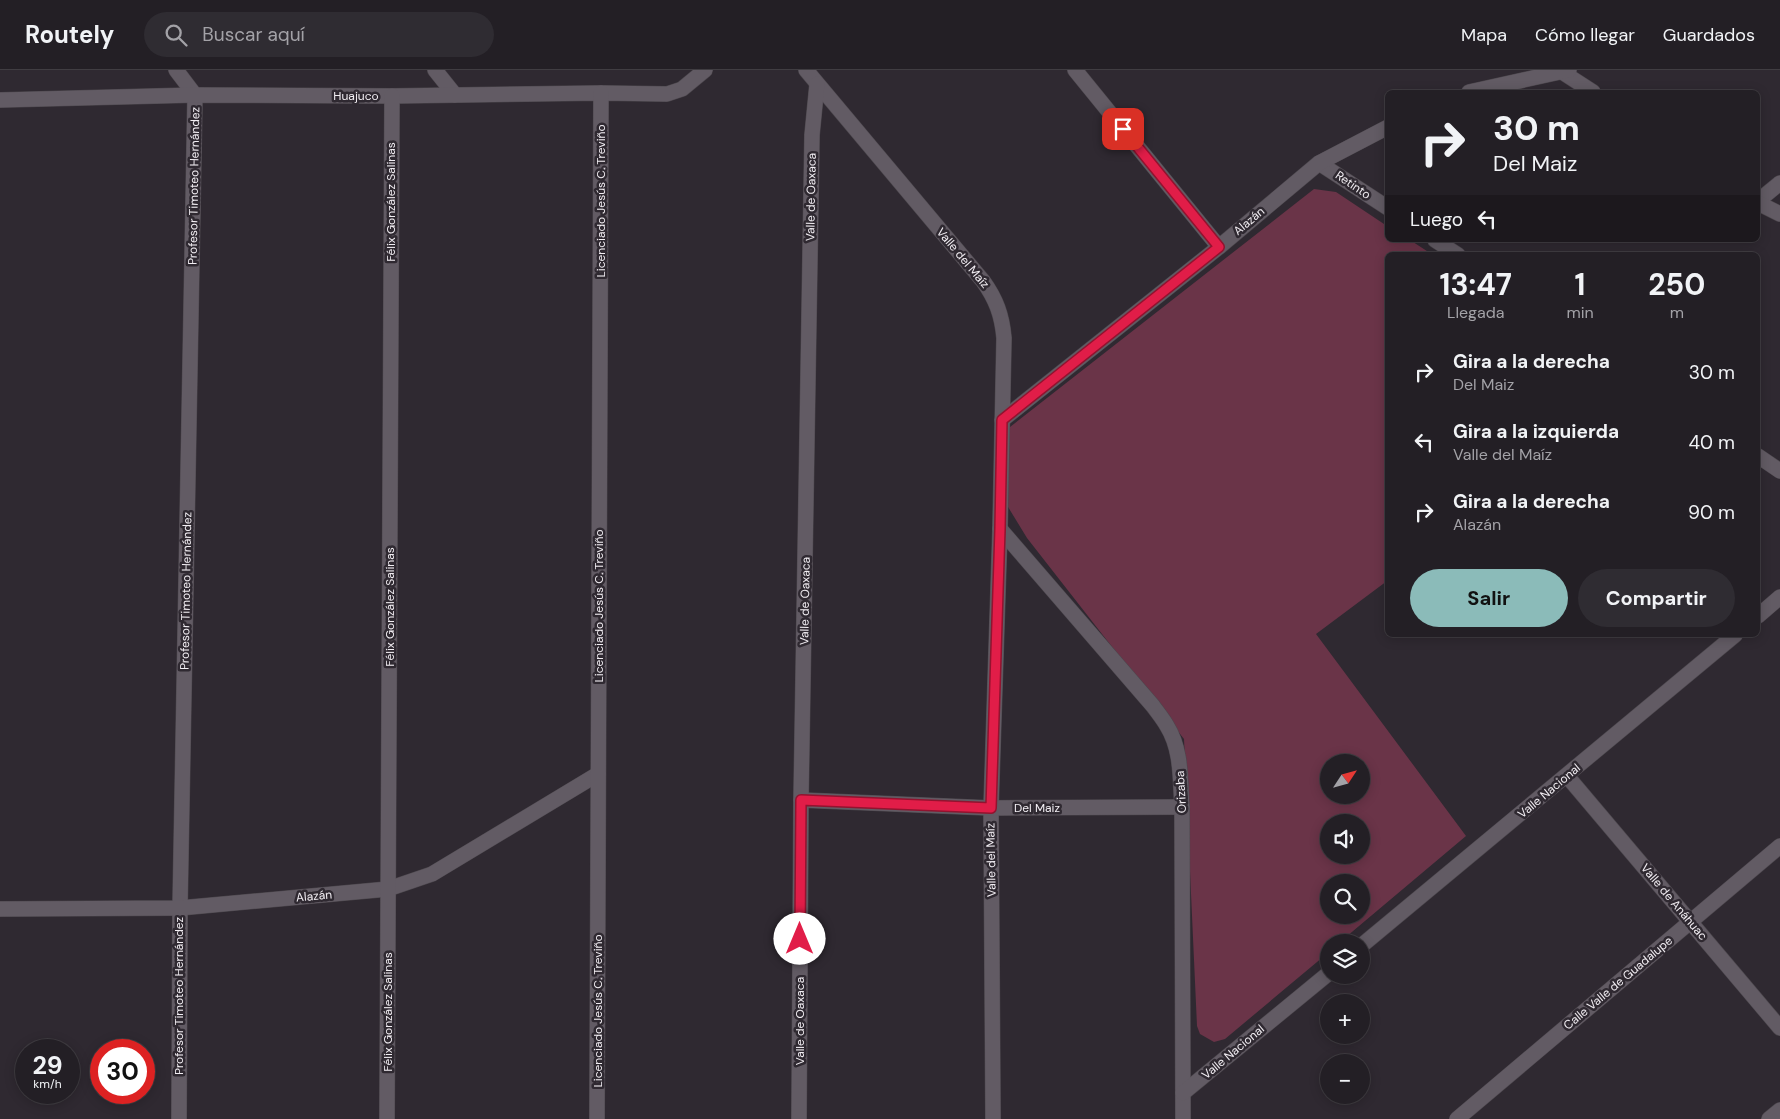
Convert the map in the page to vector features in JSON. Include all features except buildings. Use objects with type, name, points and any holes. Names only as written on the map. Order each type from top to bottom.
[{"type":"street","name":"Profesor Timoteo Hernández","points":[[176,70],[195,94],[180,908],[179,1119]]},
{"type":"street","points":[[435,70],[455,95]]},
{"type":"street","name":"Valle del Maíz","points":[[806,70],[992,293],[1003,321],[1000,529],[991,808],[993,1119]]},
{"type":"street","points":[[1076,70],[1219,247]]},
{"type":"street","name":"Huajuco","points":[[0,100],[195,94],[392,96],[667,94],[682,89],[702,71]]},
{"type":"street","points":[[1478,90],[1564,71],[1590,90]]},
{"type":"street","name":"Valle de Oaxaca","points":[[799,1119],[801,800],[812,135],[816,84]]},
{"type":"street","name":"Licenciado Jesús C. Treviño","points":[[597,1119],[601,93]]},
{"type":"street","name":"Félix González Salinas","points":[[388,1119],[392,96]]},
{"type":"street","name":"Alazán","points":[[1002,420],[1219,247],[1320,162],[1385,129]]},
{"type":"street","name":"Retinto","points":[[1320,162],[1385,206]]},
{"type":"street","points":[[1760,200],[1780,183]]},
{"type":"street","points":[[1760,203],[1780,214]]},
{"type":"street","points":[[1438,242],[1453,252]]},
{"type":"street","points":[[1760,457],[1780,471]]},
{"type":"street","name":"Orizaba","points":[[1000,529],[1153,706],[1168,726],[1176,746],[1180,767],[1182,807],[1183,1119]]},
{"type":"street","points":[[1760,614],[1780,597]]},
{"type":"street","name":"Valle Nacional","points":[[1370,939],[1733,637]]},
{"type":"street","name":"Alazán","points":[[0,910],[180,908],[388,889],[432,874],[598,774]]},
{"type":"street","name":"Valle de Anáhuac","points":[[1567,776],[1780,1028]]},
{"type":"street","name":"Del Maiz","points":[[801,800],[991,808],[1182,807]]},
{"type":"street","name":"Calle Valle de Guadalupe","points":[[1457,1119],[1780,846]]},
{"type":"street","name":"Valle Nacional","points":[[1183,1093],[1320,980]]},
{"type":"street","points":[[1769,1119],[1780,1110]]},
{"type":"shaded area","points":[[1314,189],[1336,192],[1385,225],[1385,242],[1413,242],[1428,252],[1385,252],[1385,582],[1316,634],[1466,836],[1370,917],[1370,874],[1320,874],[1320,924],[1361,924],[1350,934],[1320,934],[1320,960],[1225,1039],[1214,1042],[1200,1034],[1197,1026],[1184,739],[1027,538],[1005,502],[1004,467],[1010,427]]},
{"type":"route","points":[[800,939],[801,800],[991,808],[1002,420],[1219,247],[1123,129]]}]
